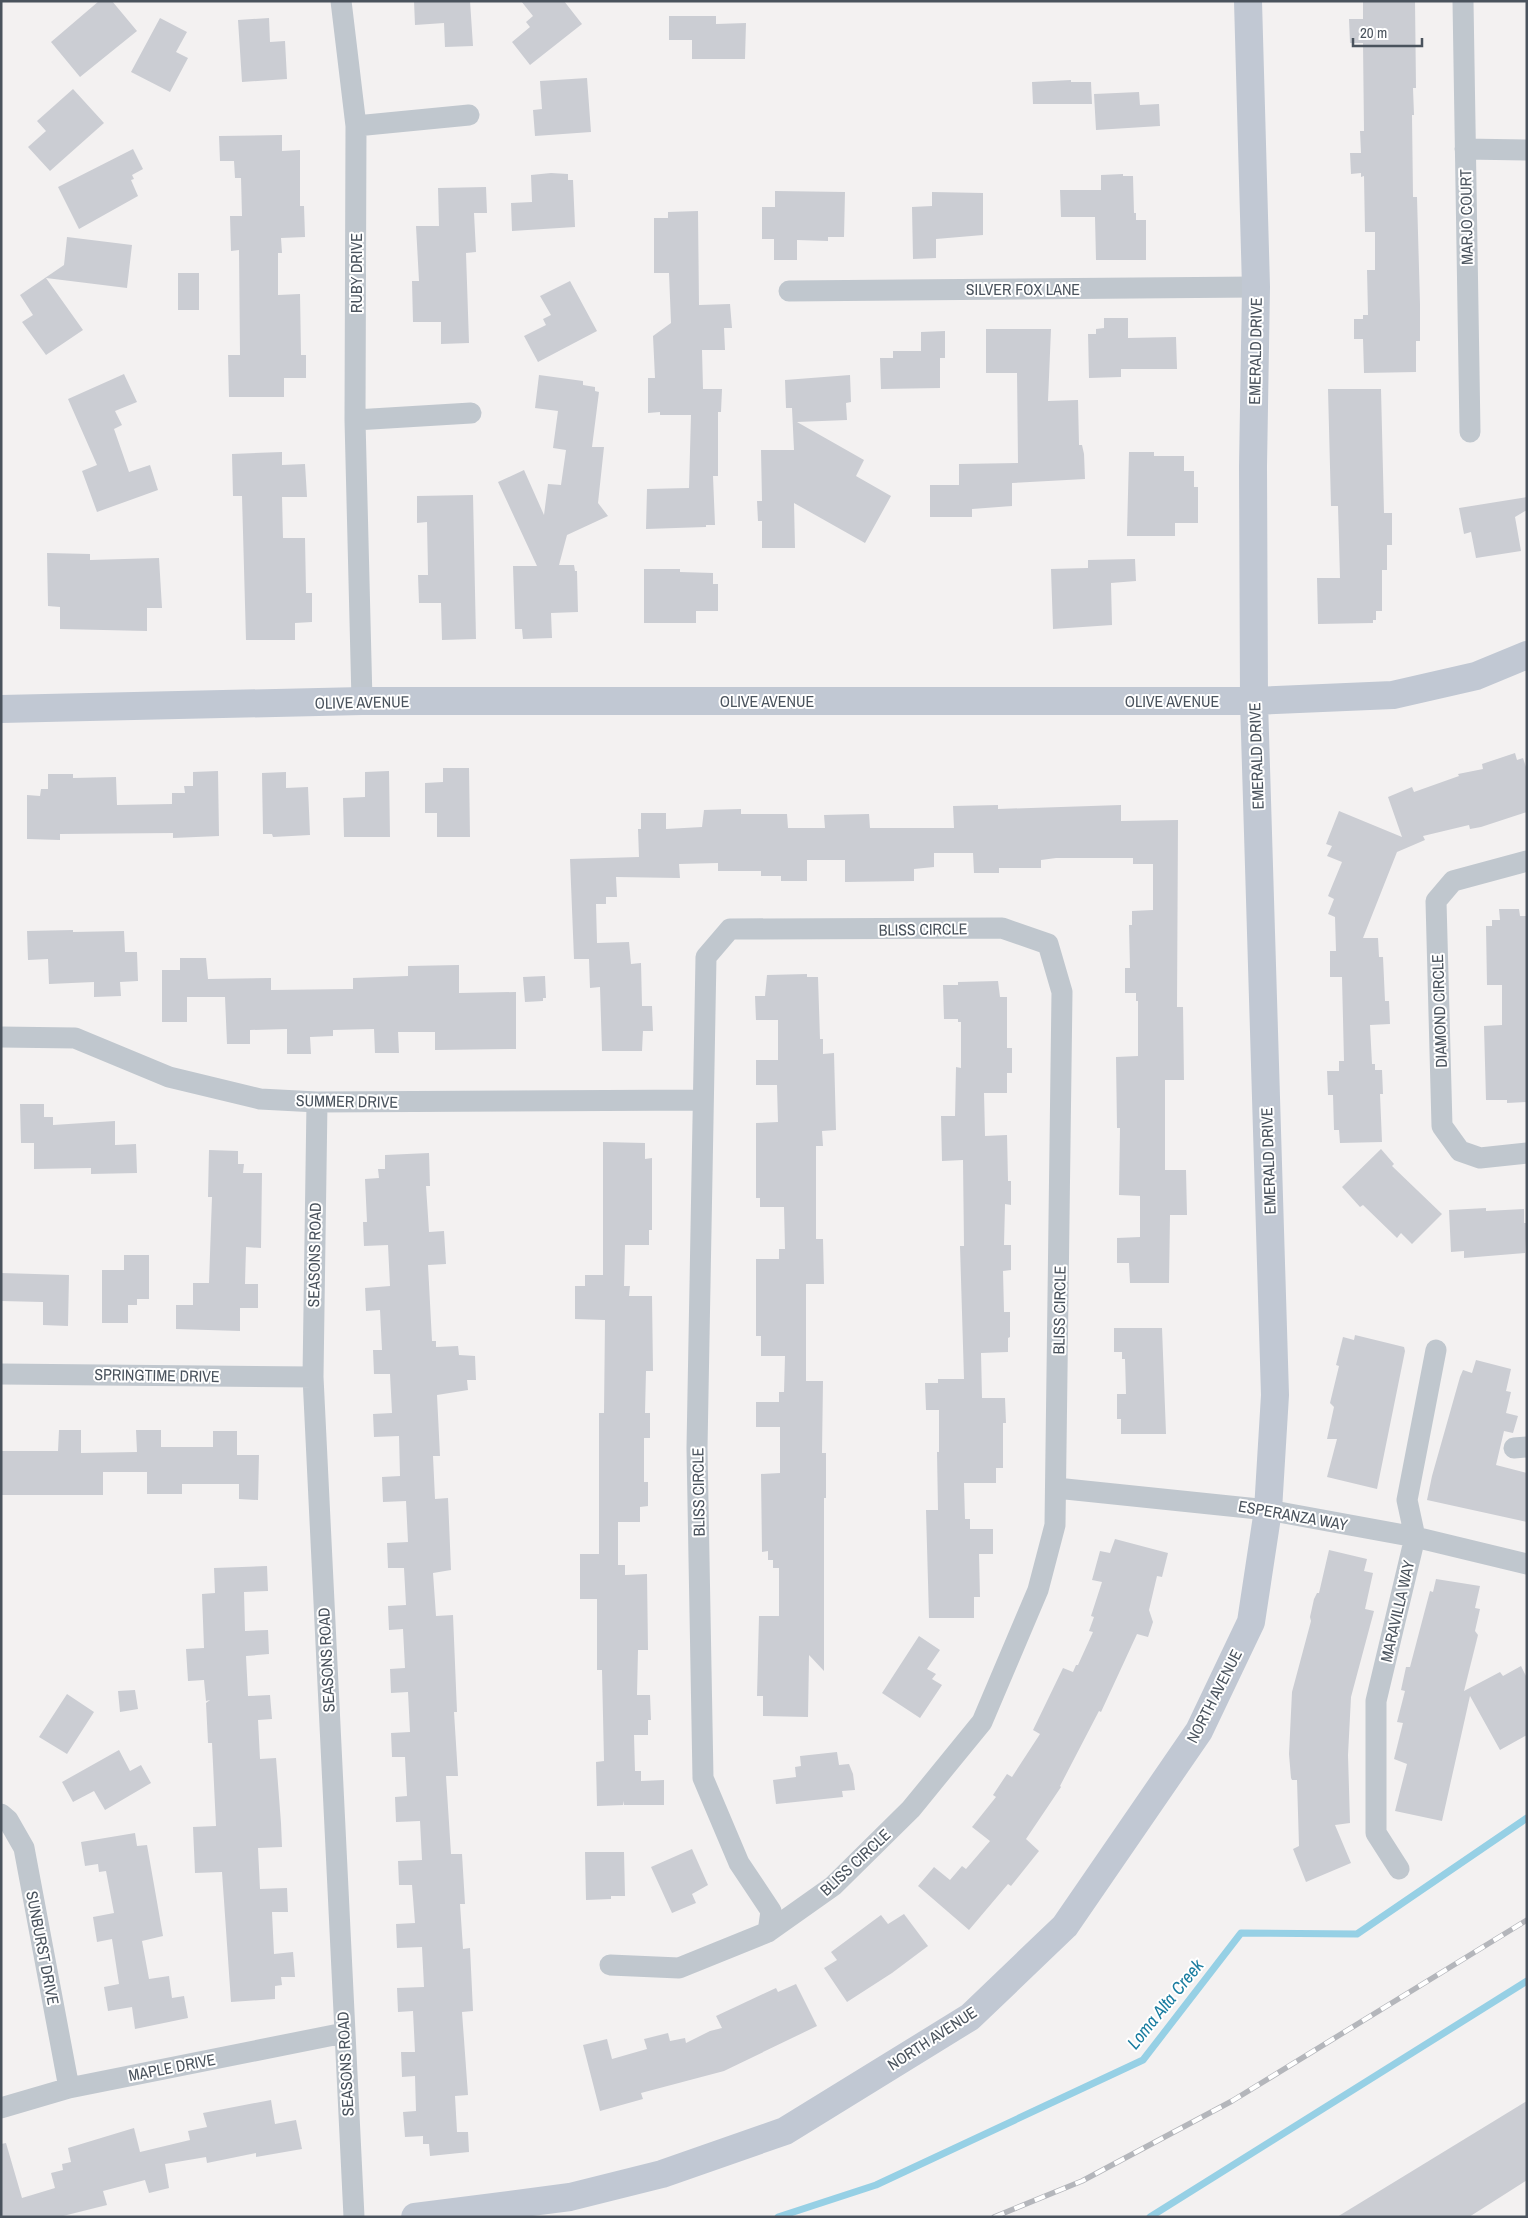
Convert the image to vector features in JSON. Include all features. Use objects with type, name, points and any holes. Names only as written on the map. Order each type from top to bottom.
[{"type":"main road","name":"EMERALD DRIVE","points":[[1248,1],[1256,287],[1253,466],[1254,701],[1275,1395],[1268,1510]]},
{"type":"main road","name":"OLIVE AVENUE","points":[[1,709],[362,701],[1254,701],[1393,695],[1476,676],[1527,655]]},
{"type":"main road","name":"NORTH AVENUE","points":[[415,2217],[570,2197],[662,2174],[785,2131],[970,2017],[1065,1926],[1200,1732],[1251,1622],[1268,1510]]},
{"type":"street","name":"RUBY DRIVE","points":[[341,1],[356,126],[355,420],[362,701]]},
{"type":"street","name":"MARJO COURT","points":[[1463,1],[1470,432]]},
{"type":"street","points":[[356,126],[469,115]]},
{"type":"street","points":[[1465,149],[1527,150]]},
{"type":"street","name":"SILVER FOX LANE","points":[[790,291],[1256,287]]},
{"type":"street","points":[[355,420],[471,413]]},
{"type":"street","name":"DIAMOND CIRCLE","points":[[1527,860],[1453,881],[1436,901],[1442,1126],[1460,1151],[1480,1158],[1527,1154]]},
{"type":"street","name":"BLISS CIRCLE","points":[[610,1965],[679,1968],[768,1932],[833,1886],[911,1809],[982,1722],[1038,1590],[1055,1525],[1062,992],[1048,944],[1002,928],[730,929],[706,957],[697,1448],[703,1778],[739,1863],[771,1911],[768,1932]]},
{"type":"street","name":"SUMMER DRIVE","points":[[1,1036],[75,1038],[169,1077],[260,1099],[317,1102],[702,1100]]},
{"type":"street","name":"SEASONS ROAD","points":[[317,1102],[312,1377],[354,2217]]},
{"type":"street","name":"MARAVILLA WAY","points":[[1399,1869],[1376,1832],[1376,1701],[1415,1537],[1407,1500],[1436,1350]]},
{"type":"street","name":"SPRINGTIME DRIVE","points":[[1,1374],[312,1377]]},
{"type":"street","name":"ESPERANZA WAY","points":[[1056,1488],[1220,1503],[1268,1510],[1415,1537],[1527,1564]]},
{"type":"street","name":"SUNBURST DRIVE","points":[[1,1814],[8,1820],[24,1848],[70,2088]]},
{"type":"street","name":"MAPLE DRIVE","points":[[1,2108],[70,2088],[344,2033]]},
{"type":"building","points":[[99,1],[112,1],[137,31],[80,77],[51,42]]},
{"type":"building","points":[[414,1],[470,1],[473,46],[445,47],[444,23],[415,25]]},
{"type":"building","points":[[521,1],[564,1],[582,24],[530,65],[512,42],[530,27],[526,22],[533,16]]},
{"type":"building","points":[[1363,1],[1415,1],[1416,88],[1413,88],[1414,115],[1412,115],[1413,197],[1417,197],[1420,304],[1420,341],[1416,341],[1416,372],[1364,373],[1363,339],[1354,339],[1354,319],[1363,319],[1363,315],[1368,315],[1367,270],[1375,270],[1375,232],[1365,232],[1364,176],[1361,177],[1361,173],[1351,174],[1350,153],[1361,153],[1360,131],[1364,131],[1363,43],[1350,43],[1349,19],[1363,19]]},
{"type":"building","points":[[669,16],[716,16],[716,24],[746,23],[745,59],[692,59],[692,40],[669,40]]},
{"type":"building","points":[[160,18],[187,32],[176,52],[188,58],[170,92],[131,72]]},
{"type":"building","points":[[269,18],[270,42],[285,41],[287,79],[242,82],[238,20]]},
{"type":"building","points":[[587,78],[591,132],[535,136],[533,110],[542,109],[540,81]]},
{"type":"building","points":[[1071,80],[1071,82],[1091,82],[1092,104],[1033,104],[1032,82]]},
{"type":"building","points":[[73,89],[104,123],[50,171],[28,147],[46,131],[37,121]]},
{"type":"building","points":[[1139,92],[1140,105],[1159,104],[1160,126],[1096,130],[1094,94]]},
{"type":"building","points":[[282,135],[282,151],[300,150],[300,206],[304,206],[305,237],[281,238],[282,253],[278,253],[278,295],[300,294],[301,355],[306,355],[306,378],[284,378],[284,397],[229,397],[228,355],[240,355],[239,250],[231,251],[230,216],[242,216],[241,178],[235,178],[234,161],[220,161],[219,136]]},
{"type":"building","points":[[133,149],[143,169],[132,175],[134,179],[131,180],[138,196],[79,229],[58,187]]},
{"type":"building","points":[[568,174],[568,180],[573,180],[575,227],[512,231],[511,203],[532,202],[531,175]]},
{"type":"building","points":[[1123,174],[1123,176],[1133,176],[1134,213],[1136,213],[1136,220],[1146,220],[1146,260],[1096,260],[1095,217],[1061,217],[1060,190],[1101,190],[1101,175]]},
{"type":"building","points":[[486,187],[487,213],[474,213],[476,252],[466,253],[469,343],[441,344],[441,322],[413,322],[412,281],[419,281],[416,226],[439,226],[438,188]]},
{"type":"building","points":[[775,191],[845,192],[844,237],[828,237],[828,241],[797,240],[797,260],[774,260],[774,239],[762,239],[762,207],[775,207]]},
{"type":"building","points":[[932,192],[983,193],[983,235],[936,239],[936,258],[913,259],[912,207],[932,206]]},
{"type":"building","points":[[698,211],[699,305],[730,304],[732,328],[724,328],[725,350],[702,350],[703,389],[722,389],[721,412],[718,412],[718,476],[713,476],[715,525],[646,529],[647,489],[689,488],[691,415],[660,415],[660,412],[648,413],[648,378],[655,378],[653,336],[671,323],[669,273],[654,273],[654,218],[668,218],[668,212]]},
{"type":"building","points":[[67,237],[132,245],[127,288],[46,278],[83,330],[46,355],[22,322],[33,315],[20,295],[64,265]]},
{"type":"building","points":[[178,273],[199,273],[199,310],[178,310]]},
{"type":"building","points":[[570,281],[597,331],[538,362],[524,336],[546,325],[543,319],[551,315],[540,296]]},
{"type":"building","points":[[1104,318],[1128,318],[1128,338],[1176,337],[1177,369],[1121,369],[1121,377],[1089,378],[1088,334],[1096,334],[1096,329],[1104,328]]},
{"type":"building","points":[[986,329],[1051,329],[1048,401],[1078,400],[1079,445],[1082,445],[1084,454],[1085,479],[1012,483],[1012,506],[972,509],[972,517],[930,517],[930,485],[959,485],[959,464],[1018,463],[1017,373],[986,373]]},
{"type":"building","points":[[945,331],[945,358],[940,358],[940,388],[881,389],[880,358],[893,358],[893,351],[921,351],[921,332]]},
{"type":"building","points":[[124,374],[137,402],[115,411],[122,425],[114,429],[129,472],[150,465],[158,490],[97,512],[82,471],[97,465],[68,399]]},
{"type":"building","points":[[539,375],[583,381],[583,385],[595,387],[595,391],[599,392],[592,447],[604,447],[598,503],[608,516],[567,535],[559,565],[574,565],[575,571],[577,571],[578,612],[551,613],[552,638],[523,639],[522,629],[515,629],[513,566],[537,566],[498,482],[524,470],[544,515],[548,484],[561,485],[566,450],[553,448],[558,411],[535,408]]},
{"type":"building","points":[[850,375],[851,402],[846,403],[847,420],[797,422],[864,460],[856,476],[891,496],[865,543],[794,503],[795,548],[762,548],[762,521],[758,521],[757,501],[762,501],[761,450],[794,450],[792,408],[786,408],[785,380]]},
{"type":"building","points":[[1328,389],[1381,389],[1384,513],[1392,513],[1392,545],[1387,545],[1387,570],[1382,570],[1382,611],[1376,611],[1376,620],[1373,620],[1373,623],[1318,624],[1317,578],[1340,578],[1338,506],[1331,506]]},
{"type":"building","points":[[282,452],[282,465],[305,464],[307,497],[282,497],[283,538],[305,538],[306,593],[312,593],[312,622],[295,623],[295,640],[246,640],[242,496],[233,496],[232,454]]},
{"type":"building","points":[[1129,452],[1154,452],[1154,456],[1184,456],[1184,471],[1194,471],[1194,487],[1198,487],[1198,523],[1175,523],[1175,536],[1127,536]]},
{"type":"building","points":[[473,495],[476,639],[442,640],[441,603],[419,603],[418,575],[428,575],[427,522],[417,523],[417,496]]},
{"type":"building","points":[[1527,497],[1527,510],[1515,517],[1521,551],[1476,558],[1471,532],[1464,534],[1459,508]]},
{"type":"building","points":[[47,553],[90,554],[90,560],[159,558],[162,608],[147,608],[147,631],[60,629],[60,607],[48,606]]},
{"type":"building","points":[[1135,559],[1136,581],[1111,583],[1112,625],[1053,629],[1051,569],[1088,568],[1088,560]]},
{"type":"building","points":[[644,569],[680,569],[680,572],[713,573],[713,584],[718,584],[718,611],[696,611],[696,623],[644,623]]},
{"type":"building","points":[[1515,753],[1517,760],[1523,758],[1527,770],[1527,812],[1481,827],[1470,829],[1469,825],[1423,836],[1425,840],[1397,852],[1363,938],[1378,938],[1379,957],[1383,957],[1385,1001],[1389,1001],[1390,1024],[1370,1025],[1372,1064],[1375,1064],[1375,1070],[1382,1070],[1383,1094],[1380,1094],[1382,1142],[1340,1143],[1339,1130],[1334,1130],[1333,1095],[1328,1095],[1327,1071],[1339,1071],[1339,1061],[1344,1061],[1342,977],[1330,977],[1330,951],[1336,951],[1335,917],[1328,914],[1334,899],[1328,896],[1342,862],[1327,856],[1332,846],[1326,844],[1339,811],[1402,837],[1388,797],[1412,787],[1414,792],[1459,776],[1458,774],[1483,769],[1482,764]]},
{"type":"building","points":[[443,768],[469,768],[470,837],[437,837],[437,813],[425,813],[425,783],[443,782]]},
{"type":"building","points":[[218,771],[219,836],[173,838],[173,833],[60,834],[60,840],[27,839],[27,795],[40,796],[41,789],[48,789],[48,774],[73,774],[73,778],[116,777],[117,805],[172,804],[172,793],[185,793],[184,786],[193,786],[193,772]]},
{"type":"building","points":[[389,771],[390,837],[344,837],[343,798],[365,797],[365,772]]},
{"type":"building","points":[[286,772],[286,788],[308,787],[310,835],[273,837],[272,834],[263,834],[262,773]]},
{"type":"building","points":[[998,805],[998,809],[1121,805],[1121,821],[1178,820],[1177,1007],[1183,1007],[1184,1080],[1165,1080],[1165,1170],[1186,1170],[1187,1215],[1170,1215],[1169,1283],[1130,1283],[1129,1263],[1117,1263],[1117,1238],[1140,1237],[1140,1196],[1119,1195],[1120,1128],[1117,1128],[1116,1057],[1138,1056],[1138,1001],[1136,1001],[1136,993],[1125,993],[1125,968],[1130,968],[1129,925],[1132,925],[1132,911],[1153,910],[1153,864],[1133,864],[1133,858],[1056,858],[1041,860],[1041,868],[999,868],[999,873],[974,873],[973,853],[934,853],[934,867],[914,869],[914,881],[845,882],[845,860],[807,860],[807,881],[781,881],[781,876],[761,876],[761,871],[718,871],[718,863],[679,864],[680,878],[616,877],[617,897],[606,897],[606,904],[596,904],[597,943],[629,942],[631,964],[641,963],[642,1006],[652,1006],[653,1031],[643,1031],[642,1051],[602,1051],[600,987],[590,988],[589,959],[574,959],[570,859],[639,857],[638,829],[641,829],[641,813],[666,813],[666,829],[702,827],[704,810],[741,809],[741,814],[787,814],[788,828],[825,828],[824,815],[869,814],[870,828],[954,828],[953,806]]},
{"type":"building","points":[[1499,909],[1519,909],[1520,916],[1527,916],[1527,1102],[1507,1103],[1507,1100],[1486,1100],[1484,1026],[1502,1025],[1502,985],[1487,985],[1486,926],[1492,926],[1492,920],[1500,920]]},
{"type":"building","points":[[73,930],[73,932],[124,931],[125,952],[137,952],[138,981],[120,982],[121,996],[94,997],[94,982],[49,984],[48,959],[28,960],[27,931]]},
{"type":"building","points":[[180,958],[206,958],[208,979],[271,978],[271,990],[353,989],[353,978],[408,976],[408,966],[459,965],[459,993],[516,992],[516,1049],[435,1050],[435,1032],[398,1032],[399,1053],[375,1053],[374,1029],[333,1030],[333,1036],[310,1037],[311,1054],[287,1054],[287,1029],[250,1030],[250,1044],[227,1044],[225,997],[187,997],[187,1022],[162,1022],[162,970],[180,970]]},
{"type":"building","points":[[807,974],[807,977],[818,977],[820,1039],[823,1039],[823,1054],[834,1053],[836,1130],[822,1131],[823,1146],[816,1146],[816,1239],[823,1239],[824,1284],[806,1284],[806,1381],[823,1381],[822,1453],[826,1453],[826,1498],[824,1498],[824,1671],[809,1655],[808,1717],[763,1716],[763,1696],[757,1696],[759,1616],[779,1616],[779,1568],[773,1568],[773,1560],[768,1560],[768,1551],[762,1552],[761,1474],[780,1473],[780,1427],[756,1427],[756,1402],[779,1402],[779,1392],[784,1392],[785,1356],[761,1356],[761,1336],[756,1336],[756,1259],[779,1259],[779,1249],[785,1249],[784,1207],[760,1207],[760,1198],[756,1198],[756,1123],[778,1122],[777,1085],[756,1085],[756,1060],[778,1060],[778,1020],[756,1020],[755,996],[765,996],[767,975]]},
{"type":"building","points":[[545,976],[546,998],[543,998],[543,1001],[525,1002],[523,977]]},
{"type":"building","points":[[998,981],[1000,997],[1007,997],[1007,1048],[1012,1048],[1012,1073],[1007,1073],[1007,1093],[984,1093],[985,1136],[1007,1135],[1008,1181],[1011,1181],[1011,1205],[1005,1204],[1004,1245],[1011,1245],[1011,1270],[1003,1271],[1004,1312],[1010,1312],[1010,1337],[1008,1338],[1008,1352],[981,1353],[982,1398],[1005,1398],[1006,1423],[1003,1423],[1003,1468],[996,1468],[996,1483],[964,1483],[965,1519],[970,1519],[970,1529],[993,1529],[993,1554],[979,1554],[980,1597],[974,1597],[974,1618],[929,1618],[926,1510],[938,1510],[937,1452],[939,1452],[939,1410],[926,1410],[925,1383],[938,1383],[938,1379],[964,1379],[960,1246],[964,1246],[963,1160],[942,1161],[941,1116],[955,1116],[956,1067],[961,1068],[961,1022],[958,1022],[958,1019],[944,1019],[943,985],[958,985],[958,982]]},
{"type":"building","points":[[20,1104],[44,1104],[44,1117],[53,1117],[53,1125],[115,1121],[115,1145],[136,1144],[137,1173],[91,1174],[91,1168],[34,1169],[34,1143],[21,1143]]},
{"type":"building","points":[[603,1142],[645,1143],[645,1159],[652,1158],[652,1230],[649,1230],[649,1245],[625,1245],[624,1286],[630,1286],[629,1296],[652,1296],[653,1371],[646,1371],[645,1413],[650,1413],[650,1438],[644,1438],[644,1482],[648,1482],[648,1506],[640,1507],[640,1522],[618,1522],[618,1565],[625,1565],[625,1575],[647,1574],[648,1650],[638,1650],[637,1695],[650,1695],[651,1720],[648,1720],[648,1735],[634,1735],[635,1771],[641,1771],[641,1781],[664,1780],[664,1805],[624,1805],[623,1801],[623,1805],[597,1806],[596,1762],[604,1761],[602,1670],[597,1670],[597,1599],[580,1599],[580,1554],[599,1554],[599,1413],[604,1413],[605,1320],[575,1319],[575,1286],[585,1286],[585,1275],[603,1275]]},
{"type":"building","points":[[1381,1149],[1394,1164],[1392,1166],[1442,1214],[1412,1244],[1401,1233],[1397,1238],[1363,1205],[1360,1207],[1342,1187]]},
{"type":"building","points":[[209,1150],[238,1151],[238,1164],[244,1164],[243,1173],[262,1173],[261,1248],[246,1247],[245,1284],[258,1284],[258,1308],[240,1308],[240,1331],[176,1329],[176,1305],[193,1305],[193,1283],[209,1283],[212,1197],[208,1197]]},
{"type":"building","points":[[429,1153],[430,1186],[426,1186],[429,1232],[444,1231],[446,1264],[428,1265],[432,1341],[436,1341],[436,1347],[458,1346],[459,1355],[475,1356],[476,1380],[467,1380],[468,1390],[437,1395],[440,1456],[433,1456],[435,1499],[448,1498],[451,1570],[433,1573],[436,1616],[453,1615],[457,1712],[454,1712],[458,1776],[446,1776],[451,1854],[462,1854],[465,1904],[460,1904],[463,1949],[470,1948],[473,2011],[462,2012],[468,2095],[455,2096],[457,2132],[468,2132],[469,2152],[430,2156],[429,2144],[423,2144],[423,2136],[405,2137],[403,2112],[416,2111],[415,2076],[402,2077],[401,2052],[415,2052],[413,2011],[398,2012],[397,1988],[424,1987],[422,1947],[397,1948],[396,1924],[415,1923],[412,1885],[399,1885],[398,1861],[422,1860],[420,1821],[396,1822],[395,1797],[407,1796],[405,1757],[392,1757],[391,1733],[410,1732],[408,1692],[391,1693],[390,1669],[405,1668],[403,1629],[389,1630],[388,1606],[406,1605],[404,1568],[388,1568],[387,1543],[408,1542],[406,1501],[383,1502],[382,1477],[400,1476],[399,1436],[374,1437],[373,1414],[392,1413],[390,1374],[374,1374],[373,1350],[382,1350],[380,1310],[366,1311],[365,1288],[390,1286],[388,1245],[364,1246],[363,1222],[367,1222],[365,1179],[379,1178],[378,1169],[385,1169],[385,1155]]},
{"type":"building","points":[[1486,1208],[1486,1211],[1524,1209],[1524,1223],[1527,1223],[1525,1253],[1464,1258],[1464,1251],[1451,1252],[1449,1210]]},
{"type":"building","points":[[124,1255],[149,1255],[149,1299],[137,1299],[137,1305],[128,1305],[128,1323],[102,1323],[102,1270],[124,1270]]},
{"type":"building","points":[[1,1273],[69,1275],[68,1326],[43,1325],[43,1302],[1,1301]]},
{"type":"building","points":[[1114,1328],[1162,1328],[1166,1434],[1121,1434],[1121,1419],[1117,1419],[1117,1394],[1126,1394],[1125,1359],[1122,1359],[1122,1352],[1114,1352]]},
{"type":"building","points":[[1355,1335],[1404,1347],[1405,1351],[1377,1489],[1327,1477],[1337,1439],[1327,1439],[1334,1407],[1330,1403],[1339,1366],[1336,1365],[1343,1337],[1354,1340]]},
{"type":"building","points":[[1476,1360],[1511,1369],[1506,1391],[1511,1392],[1506,1413],[1518,1416],[1513,1433],[1504,1431],[1496,1465],[1527,1473],[1527,1522],[1427,1500],[1460,1377],[1463,1370],[1472,1373]]},
{"type":"building","points":[[59,1430],[81,1430],[81,1453],[137,1452],[136,1430],[161,1430],[161,1447],[213,1447],[213,1431],[237,1431],[237,1455],[259,1455],[258,1500],[239,1499],[239,1484],[182,1484],[182,1494],[147,1494],[147,1472],[103,1472],[103,1495],[1,1495],[1,1451],[58,1451]]},
{"type":"building","points":[[1115,1539],[1168,1553],[1162,1577],[1157,1576],[1149,1610],[1153,1622],[1148,1637],[1137,1634],[1101,1712],[1099,1711],[1061,1787],[1026,1839],[1039,1851],[1011,1886],[1008,1884],[969,1930],[918,1886],[934,1867],[950,1880],[962,1866],[966,1869],[990,1841],[972,1827],[996,1797],[993,1795],[1007,1774],[1012,1777],[1040,1734],[1033,1730],[1063,1668],[1073,1672],[1076,1665],[1078,1665],[1093,1632],[1089,1631],[1094,1617],[1091,1616],[1102,1582],[1092,1580],[1100,1551],[1110,1553]]},
{"type":"building","points":[[1329,1550],[1367,1559],[1364,1571],[1373,1573],[1365,1609],[1374,1611],[1351,1697],[1348,1755],[1350,1823],[1335,1825],[1351,1863],[1306,1882],[1293,1849],[1299,1846],[1297,1780],[1292,1780],[1291,1778],[1289,1754],[1292,1692],[1311,1621],[1310,1617],[1314,1599],[1317,1593],[1319,1593]]},
{"type":"building","points":[[267,1566],[268,1591],[244,1592],[245,1631],[268,1630],[269,1654],[246,1656],[248,1696],[270,1695],[272,1719],[258,1720],[260,1759],[276,1758],[281,1823],[282,1847],[258,1848],[260,1889],[287,1888],[288,1912],[272,1912],[274,1954],[293,1952],[295,1977],[281,1977],[282,1985],[275,1986],[275,1999],[231,2002],[222,1872],[195,1873],[193,1827],[216,1826],[212,1743],[208,1743],[206,1703],[210,1700],[206,1701],[204,1680],[188,1681],[186,1649],[204,1648],[202,1594],[215,1593],[214,1568]]},
{"type":"building","points":[[1436,1579],[1480,1586],[1475,1608],[1480,1609],[1475,1631],[1478,1635],[1464,1691],[1500,1672],[1503,1676],[1521,1666],[1527,1678],[1527,1735],[1500,1750],[1470,1696],[1442,1821],[1395,1811],[1407,1764],[1394,1759],[1403,1723],[1397,1722],[1405,1691],[1401,1690],[1406,1667],[1410,1667],[1430,1591],[1433,1592]]},
{"type":"building","points":[[919,1636],[940,1650],[927,1669],[936,1674],[932,1679],[942,1685],[920,1718],[882,1693]]},
{"type":"building","points":[[135,1690],[138,1709],[120,1712],[118,1691]]},
{"type":"building","points":[[67,1694],[94,1712],[67,1754],[39,1737]]},
{"type":"building","points":[[119,1750],[130,1771],[141,1765],[151,1783],[105,1810],[94,1791],[73,1802],[62,1782]]},
{"type":"building","points":[[837,1752],[839,1765],[849,1764],[853,1774],[855,1790],[842,1791],[843,1797],[776,1804],[773,1780],[796,1777],[795,1767],[801,1766],[800,1756]]},
{"type":"building","points":[[135,1833],[137,1846],[147,1845],[163,1936],[142,1941],[149,1979],[169,1976],[172,1998],[184,1996],[188,2018],[135,2029],[132,2007],[108,2011],[104,1987],[119,1984],[112,1939],[97,1942],[93,1917],[114,1913],[106,1871],[99,1872],[98,1864],[85,1866],[81,1842]]},
{"type":"building","points":[[692,1849],[708,1885],[692,1894],[696,1903],[672,1913],[651,1867]]},
{"type":"building","points":[[585,1852],[624,1852],[625,1896],[611,1896],[611,1899],[586,1900]]},
{"type":"building","points":[[904,1914],[928,1946],[892,1973],[847,2002],[824,1968],[837,1960],[831,1952],[881,1915],[888,1924]]},
{"type":"building","points":[[796,1984],[817,2026],[724,2071],[641,2093],[643,2099],[600,2111],[583,2045],[607,2039],[612,2059],[647,2049],[644,2039],[668,2033],[670,2041],[685,2038],[686,2043],[710,2031],[722,2028],[716,2016],[776,1988],[778,1992]]},
{"type":"building","points":[[271,2100],[275,2124],[296,2120],[302,2149],[256,2157],[256,2153],[207,2163],[206,2157],[165,2164],[169,2188],[149,2193],[145,2180],[103,2191],[107,2205],[59,2217],[1,2217],[1,2144],[6,2143],[22,2198],[55,2188],[51,2173],[63,2170],[62,2164],[71,2162],[68,2148],[134,2128],[140,2152],[190,2140],[188,2131],[207,2127],[203,2113]]},
{"type":"building","points":[[1527,2101],[1527,2180],[1469,2217],[1337,2217]]},
{"type":"waterway","name":"Loma Alta Creek","points":[[778,2217],[876,2185],[1143,2060],[1241,1933],[1357,1934],[1527,1818]]},
{"type":"waterway","points":[[1150,2217],[1527,1981]]},
{"type":"railway","points":[[994,2217],[1082,2181],[1232,2101],[1527,1920]]}]
